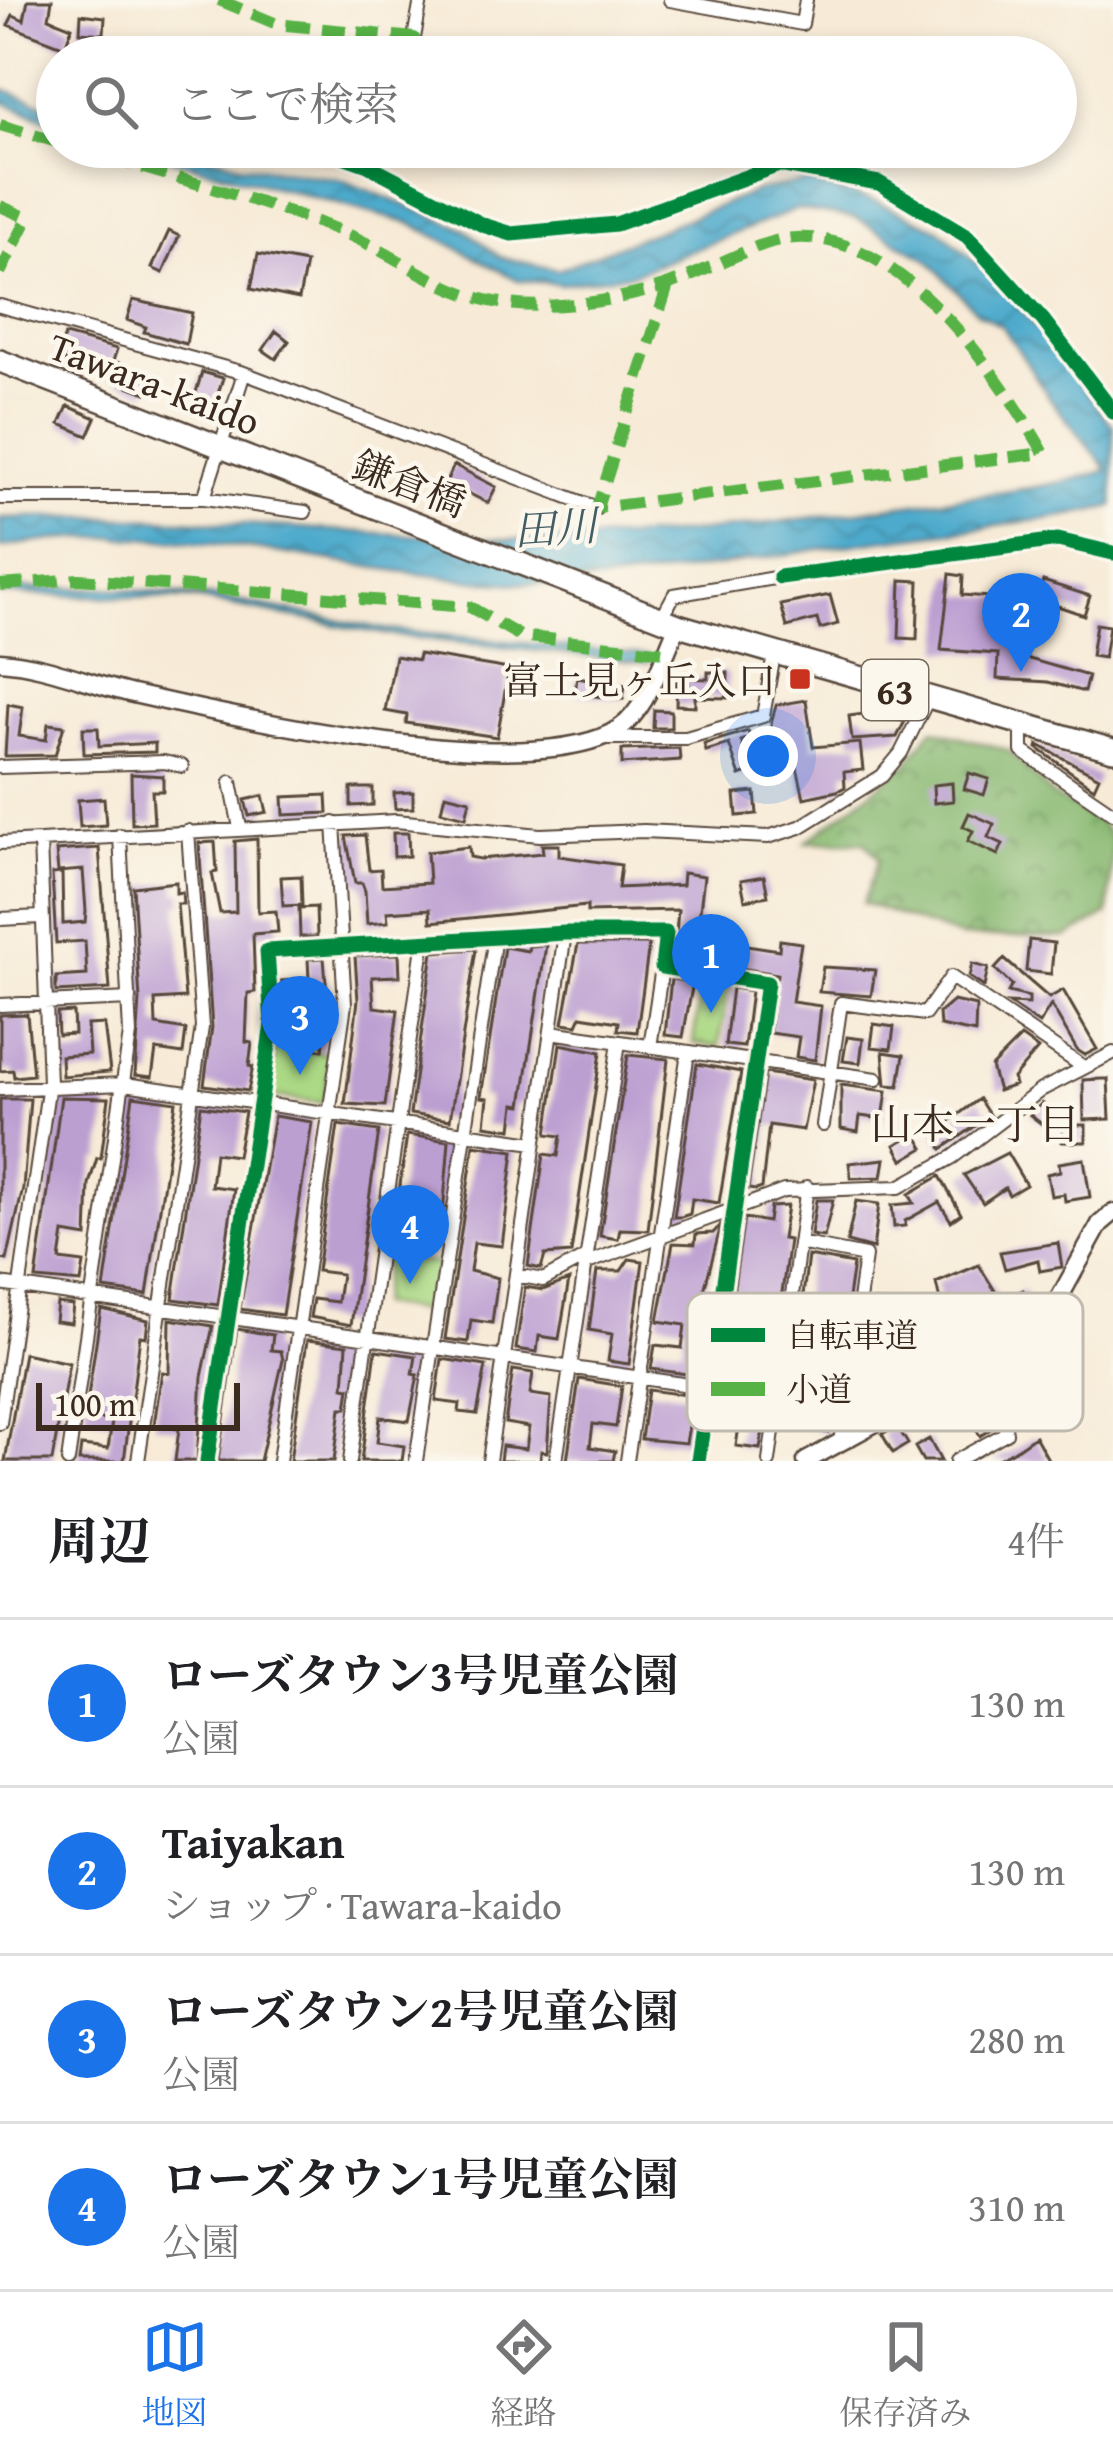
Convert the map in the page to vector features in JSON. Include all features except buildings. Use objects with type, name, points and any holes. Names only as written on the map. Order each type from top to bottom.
[{"type":"main road","name":"Tawara-kaido","points":[[0,361],[283,472]]},
{"type":"main road","name":"鎌倉橋","points":[[283,472],[662,619]]},
{"type":"main road","name":"63","points":[[662,619],[1113,750]]},
{"type":"street","points":[[414,36],[421,0]]},
{"type":"street","points":[[670,0],[802,24],[806,0]]},
{"type":"street","points":[[0,306],[244,374],[597,508]]},
{"type":"street","points":[[204,498],[244,374]]},
{"type":"street","points":[[0,498],[204,498],[305,512]]},
{"type":"street","points":[[599,738],[632,716],[674,595],[780,577]]},
{"type":"street","points":[[0,661],[202,709],[466,753],[529,752],[599,738],[686,738],[763,716],[774,655]]},
{"type":"street","points":[[0,843],[437,821],[541,835],[644,831],[768,837],[800,827],[882,776],[901,753],[928,699]]},
{"type":"street","points":[[1022,725],[1022,751],[1113,813]]},
{"type":"street","points":[[0,767],[164,762],[182,766]]},
{"type":"street","points":[[231,782],[240,828]]},
{"type":"street","points":[[279,1461],[346,1004],[334,823]]},
{"type":"street","points":[[138,1461],[202,1027],[188,831]]},
{"type":"street","points":[[68,1461],[124,1084],[130,999],[120,835]]},
{"type":"street","points":[[0,1424],[48,1087],[40,841]]},
{"type":"street","points":[[0,919],[41,917]]},
{"type":"street","points":[[489,1461],[565,933]]},
{"type":"street","points":[[207,1461],[272,1024],[267,951],[424,939],[666,933],[650,1047]]},
{"type":"street","points":[[416,1461],[494,936]]},
{"type":"street","points":[[350,1461],[424,939]]},
{"type":"street","points":[[662,968],[766,983],[722,1293]]},
{"type":"street","points":[[823,1125],[841,1003],[925,1014],[951,976],[1082,1066]]},
{"type":"street","points":[[0,1005],[130,999]]},
{"type":"street","points":[[551,1032],[877,1079]]},
{"type":"street","points":[[556,1461],[619,1042]]},
{"type":"street","points":[[627,1461],[688,1052]]},
{"type":"street","points":[[516,1275],[543,1280],[587,1259],[807,1186],[854,1192],[899,1187],[1082,1066],[1113,1053]]},
{"type":"street","points":[[0,1089],[124,1084],[535,1143]]},
{"type":"street","points":[[792,1293],[807,1186]]},
{"type":"street","points":[[1062,1293],[1100,1224],[1113,1213]]},
{"type":"street","points":[[799,1243],[865,1256],[860,1293]]},
{"type":"street","points":[[0,1284],[687,1385]]},
{"type":"street","points":[[698,1461],[703,1431]]},
{"type":"street","points":[[769,1461],[773,1431]]},
{"type":"street","points":[[840,1443],[842,1431]]},
{"type":"street","points":[[806,1461],[862,1431]]},
{"type":"street","points":[[956,1461],[1006,1431]]},
{"type":"green space","points":[[932,729],[1008,750],[1054,797],[1100,822],[1113,840],[1108,914],[1067,937],[960,937],[863,903],[879,859],[865,842],[806,842],[908,763]]},
{"type":"green space","points":[[702,980],[729,983],[719,1047],[693,1043]]},
{"type":"green space","points":[[275,1047],[331,1054],[324,1103],[268,1096]]},
{"type":"green space","points":[[386,1257],[440,1264],[433,1313],[379,1305]]},
{"type":"water","points":[[0,88],[36,101],[36,116],[0,101]]},
{"type":"water","points":[[204,168],[264,168],[340,179],[465,229],[500,257],[558,270],[759,190],[808,181],[877,202],[939,229],[1006,290],[1113,426],[1113,506],[580,583],[489,582],[183,541],[61,539],[0,548],[0,518],[198,521],[529,540],[669,534],[1006,492],[1108,470],[1051,400],[1003,327],[977,312],[928,260],[856,218],[797,209],[632,274],[561,284],[518,280],[412,224]]},
{"type":"water","points":[[6,588],[105,588],[215,597],[390,630],[649,655],[648,663],[389,635],[194,599],[0,594]]},
{"type":"marked path","points":[[219,0],[277,24],[394,36]]},
{"type":"marked path","points":[[0,125],[36,136]]},
{"type":"marked path","points":[[144,168],[303,217],[356,238],[457,291],[501,303],[565,305],[632,295],[684,279],[765,244],[809,238],[852,248],[893,270],[966,339],[1044,453],[597,508],[668,285]]},
{"type":"marked path","points":[[0,206],[28,218],[0,273]]},
{"type":"marked path","points":[[0,585],[79,579],[470,607],[520,636],[665,652]]},
{"type":"cycle path","points":[[374,168],[483,225],[512,234],[616,224],[771,168]]},
{"type":"cycle path","points":[[796,168],[879,183],[967,236],[1043,320],[1113,412]]},
{"type":"cycle path","points":[[780,577],[1058,540],[1113,553]]},
{"type":"cycle path","points":[[207,1461],[272,1024],[267,951],[565,933],[666,933],[662,967],[767,983],[722,1293]]},
{"type":"cycle path","points":[[698,1461],[702,1431]]},
{"type":"place","name":"Taiyakan","points":[[1021,672]]},
{"type":"place","name":"富士見ヶ丘入口","points":[[800,679]]},
{"type":"place","name":"ローズタウン3号児童公園","points":[[711,1013]]},
{"type":"place","name":"ローズタウン2号児童公園","points":[[300,1075]]},
{"type":"place","name":"ローズタウン1号児童公園","points":[[410,1284]]},
{"type":"district","name":"山本一丁目","points":[[975,1123]]},
{"type":"water label","name":"田川","points":[[555,527]]}]
